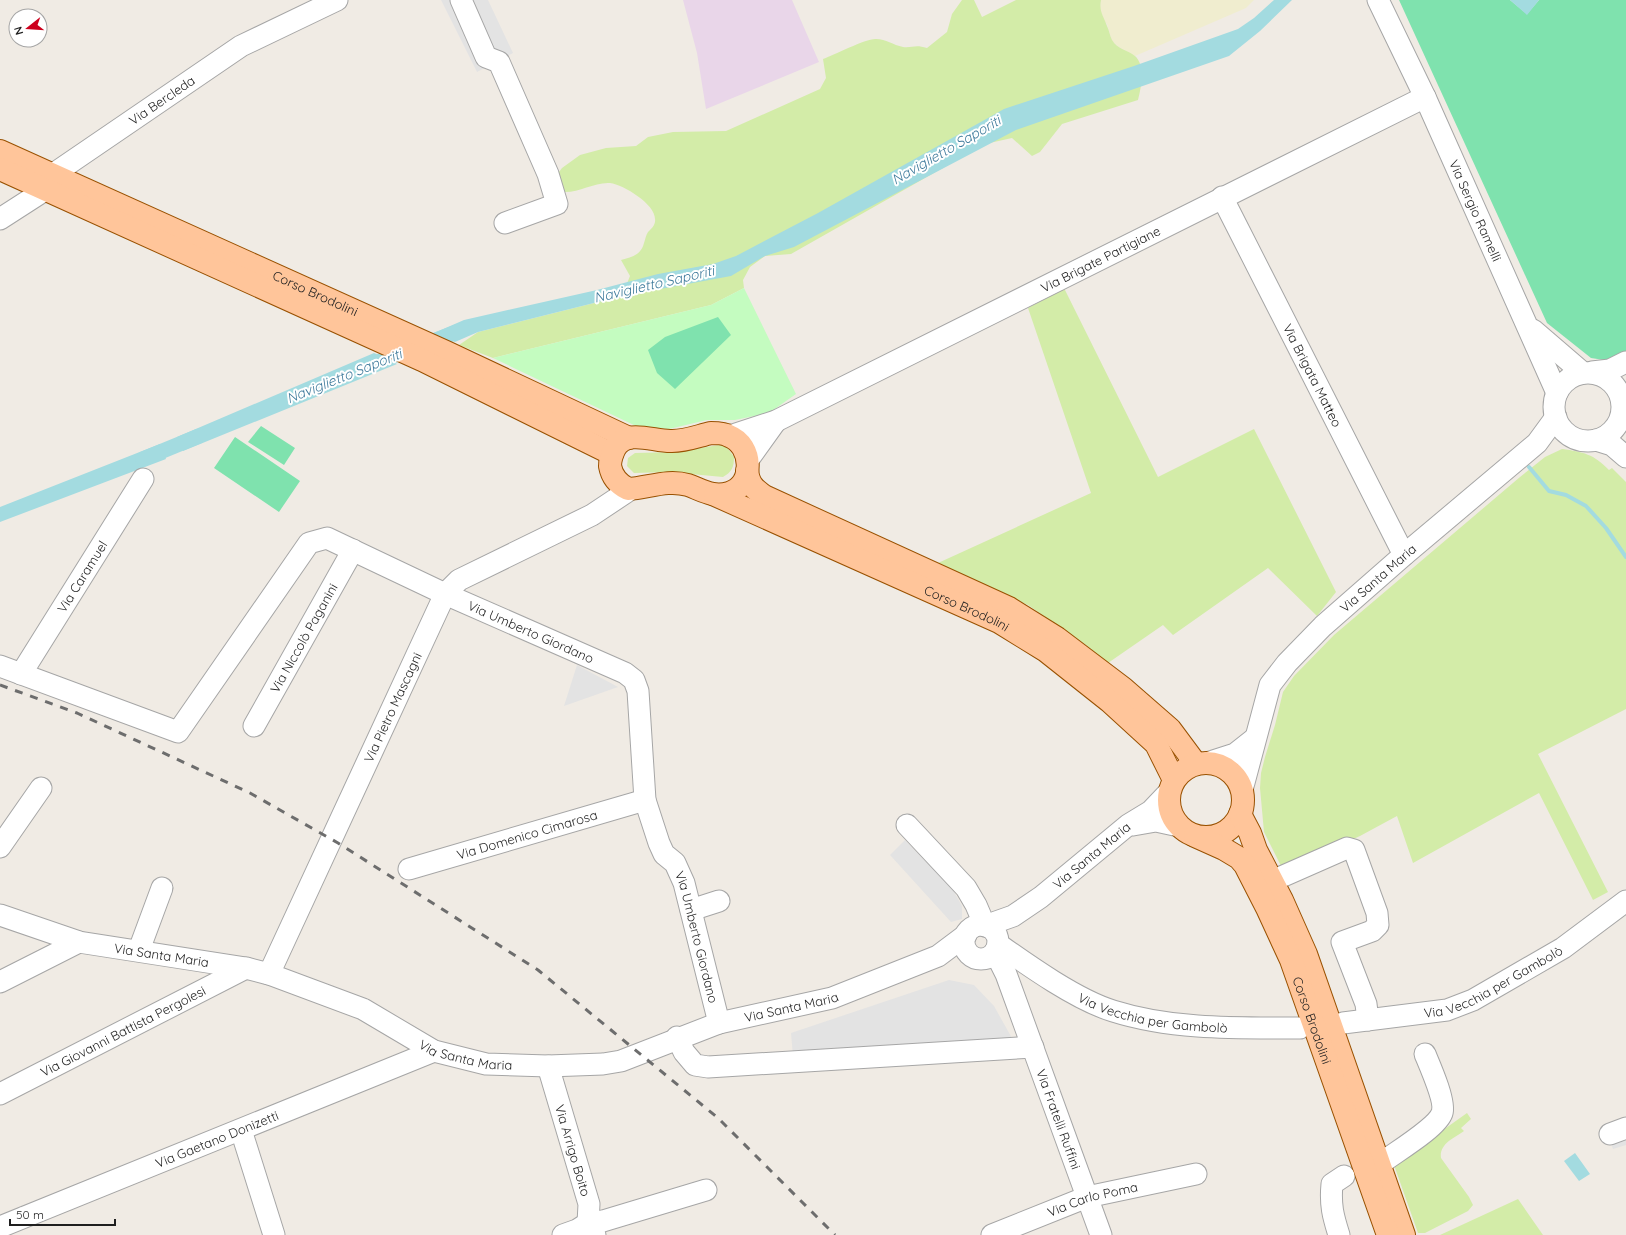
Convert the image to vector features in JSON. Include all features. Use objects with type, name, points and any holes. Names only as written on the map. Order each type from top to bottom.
[{"type":"main road","name":"Corso Brodolini","points":[[0,151],[48,182],[422,360],[612,454]]},
{"type":"main road","name":"Corso Brodolini","points":[[0,169],[48,182],[412,336],[629,438],[670,442],[681,441],[711,433],[730,436],[739,442],[747,454],[749,483],[754,489],[764,496],[1009,608],[1057,638],[1122,688],[1170,729],[1202,763]]},
{"type":"main road","points":[[622,484],[610,463],[612,454],[618,443],[629,438]]},
{"type":"main road","points":[[715,495],[722,495],[737,490],[746,478],[748,466]]},
{"type":"main road","name":"Corso Brodolini","points":[[622,484],[670,483],[687,485],[715,495],[999,622],[1040,647],[1109,701],[1156,744],[1172,786],[1170,810],[1187,831],[1239,858],[1245,865],[1267,908],[1291,960],[1388,1235]]},
{"type":"main road","points":[[1172,786],[1184,770],[1202,763],[1218,765],[1229,771],[1237,780],[1242,790],[1240,814],[1229,829],[1213,837],[1187,831]]},
{"type":"main road","name":"Corso Brodolini","points":[[1240,814],[1306,954],[1404,1235]]},
{"type":"street","name":"Via Bercleda","points":[[0,219],[48,182],[241,46],[337,0]]},
{"type":"street","points":[[461,0],[486,57],[499,62],[548,174],[557,204],[505,223]]},
{"type":"street","name":"Via Sergio Ramelli","points":[[1378,0],[1425,96],[1527,324]]},
{"type":"street","name":"Via Brigate Partigiane","points":[[730,436],[776,421],[1425,96]]},
{"type":"street","name":"Via Brigata Matteo","points":[[1222,197],[1404,555]]},
{"type":"street","points":[[1527,324],[1587,373],[1602,375],[1611,381],[1618,389],[1622,398]]},
{"type":"street","points":[[1527,324],[1557,393]]},
{"type":"street","points":[[1612,447],[1580,440],[1561,425],[1554,405],[1557,393],[1563,384],[1572,376],[1610,370],[1626,362]]},
{"type":"street","points":[[1612,447],[1608,435],[1618,425],[1622,412],[1623,383],[1626,377]]},
{"type":"street","name":"Via Brigate Partigiane","points":[[748,466],[776,421]]},
{"type":"street","name":"Via Santa Maria","points":[[1242,790],[1249,768],[1254,739],[1270,685],[1287,662],[1323,626],[1404,555],[1537,443],[1561,425]]},
{"type":"street","name":"Via Caramuel","points":[[21,674],[143,479]]},
{"type":"street","name":"Via Pietro Mascagni","points":[[270,974],[445,594],[459,580],[592,515],[622,484]]},
{"type":"street","name":"Via Umberto Giordano","points":[[21,674],[178,732],[309,543],[327,538],[445,594],[625,673],[634,680],[638,691],[646,800],[659,843],[664,854],[675,862],[684,883],[719,1023]]},
{"type":"street","name":"Via Niccolò Paganini","points":[[254,726],[353,550]]},
{"type":"street","points":[[0,666],[21,674]]},
{"type":"street","points":[[1202,763],[1235,754],[1254,739]]},
{"type":"street","points":[[1128,825],[1151,811],[1172,786]]},
{"type":"street","points":[[0,847],[41,788]]},
{"type":"street","name":"Via Domenico Cimarosa","points":[[409,869],[646,800]]},
{"type":"street","name":"Via Santa Maria","points":[[0,915],[79,942],[139,950],[246,968],[270,974],[363,1009],[434,1051],[486,1064],[548,1066],[612,1064],[719,1023],[832,998],[938,956],[985,942],[1013,916],[1041,897],[1128,825],[1156,821],[1187,831]]},
{"type":"street","name":"Via Fratelli Ruffini","points":[[907,825],[966,888],[976,905],[985,942],[1006,974],[1101,1235]]},
{"type":"street","points":[[1272,881],[1347,848],[1354,850],[1377,913],[1378,926],[1372,931],[1342,942],[1366,1004],[1368,1020]]},
{"type":"street","points":[[139,950],[162,888]]},
{"type":"street","points":[[691,910],[719,901]]},
{"type":"street","name":"Via Vecchia per Gambolò","points":[[1343,1023],[1447,1010],[1473,1000],[1563,948],[1626,901]]},
{"type":"street","points":[[0,982],[79,942]]},
{"type":"street","name":"Via Vecchia per Gambolò","points":[[985,942],[1017,957],[1039,972],[1086,999],[1113,1011],[1166,1024],[1230,1028],[1300,1028]]},
{"type":"street","name":"Via Giovanni Battista Pergolesi","points":[[0,1094],[246,968]]},
{"type":"street","points":[[1017,1004],[1022,985],[1027,978],[1039,972]]},
{"type":"street","points":[[677,1038],[684,1052],[695,1065],[708,1067],[1033,1047]]},
{"type":"street","name":"Via Gaetano Donizetti","points":[[0,1227],[434,1051]]},
{"type":"street","points":[[1380,1164],[1435,1124],[1442,1112],[1441,1099],[1426,1054]]},
{"type":"street","name":"Via Arrigo Boito","points":[[548,1066],[589,1204],[592,1229]]},
{"type":"street","points":[[241,1130],[274,1235]]},
{"type":"street","name":"Via Carlo Poma","points":[[992,1235],[1087,1197],[1196,1174]]},
{"type":"street","points":[[1340,1235],[1331,1212],[1330,1201],[1332,1184],[1344,1176]]},
{"type":"street","points":[[563,1235],[577,1230],[592,1229],[603,1221],[706,1190]]},
{"type":"shaded area","points":[[441,0],[488,0],[513,53],[477,72]]},
{"type":"shaded area","points":[[683,0],[792,0],[819,62],[706,109],[697,53]]},
{"type":"shaded area","points":[[1101,0],[1254,0],[1246,8],[1135,56],[1119,47],[1112,41],[1107,24],[1101,17]]},
{"type":"shaded area","points":[[577,665],[618,687],[564,706]]},
{"type":"shaded area","points":[[905,840],[953,890],[962,906],[962,919],[951,922],[890,855]]},
{"type":"shaded area","points":[[949,980],[974,985],[994,1006],[1013,1040],[793,1056],[791,1033]]},
{"type":"shaded area","points":[[1626,1134],[1626,1145],[1613,1149],[1609,1139]]},
{"type":"green space","points":[[962,0],[974,0],[982,17],[1016,0],[1101,0],[1101,11],[1112,40],[1114,43],[1135,56],[1141,65],[1142,77],[1138,100],[1062,124],[1040,152],[1032,156],[1012,138],[985,144],[791,254],[765,256],[750,267],[743,280],[744,288],[711,305],[493,358],[459,345],[478,332],[622,296],[630,276],[621,260],[638,253],[641,250],[647,233],[655,223],[654,213],[638,196],[623,187],[610,183],[598,184],[575,191],[563,192],[556,176],[562,168],[580,155],[606,148],[636,146],[648,137],[673,132],[726,131],[820,89],[826,78],[823,59],[858,44],[876,39],[903,47],[920,46],[927,48],[947,32],[952,14]]},
{"type":"green space","points":[[1399,0],[1510,0],[1527,14],[1539,0],[1626,0],[1626,353],[1617,362],[1591,358],[1547,323]]},
{"type":"green space","points":[[744,288],[796,394],[769,413],[735,420],[707,420],[669,429],[638,427],[493,358],[711,305]]},
{"type":"green space","points":[[1064,288],[1158,477],[1254,429],[1336,592],[1317,616],[1268,568],[1173,635],[1163,625],[1108,663],[1086,645],[1028,605],[938,563],[1091,493],[1028,308]]},
{"type":"green space","points":[[718,317],[731,335],[675,389],[657,373],[648,350],[665,337]]},
{"type":"green space","points":[[261,426],[295,448],[284,465],[248,442]]},
{"type":"green space","points":[[235,437],[300,481],[279,512],[214,468]]},
{"type":"green space","points":[[719,445],[726,446],[734,457],[732,469],[723,477],[669,472],[634,473],[627,466],[628,458],[635,453],[675,452]]},
{"type":"green space","points":[[1562,449],[1576,451],[1593,457],[1609,470],[1612,468],[1626,482],[1626,709],[1538,754],[1608,892],[1593,900],[1539,793],[1413,863],[1397,816],[1360,836],[1292,867],[1282,868],[1264,832],[1260,788],[1261,773],[1283,692],[1294,676],[1334,635],[1520,477],[1545,457]]},
{"type":"green space","points":[[1467,1113],[1471,1119],[1461,1128],[1464,1131],[1445,1145],[1442,1149],[1441,1158],[1473,1205],[1468,1211],[1425,1233],[1418,1233],[1394,1165]]},
{"type":"green space","points":[[1518,1199],[1543,1235],[1440,1235]]},
{"type":"water","points":[[1274,0],[1292,0],[1260,31],[1229,56],[1016,130],[794,247],[765,256],[731,276],[622,296],[478,332],[455,342],[434,333],[464,320],[597,290],[658,274],[713,264],[736,256],[818,213],[1004,109],[1134,66],[1238,29],[1254,18]]},
{"type":"water","points":[[1510,0],[1539,0],[1527,15]]},
{"type":"water","points":[[374,353],[397,364],[183,451],[177,437]]},
{"type":"water","points":[[160,444],[166,459],[0,522],[0,507]]},
{"type":"water","points":[[1575,1153],[1590,1174],[1579,1181],[1564,1161]]},
{"type":"waterway","name":"Naviglietto Saporiti","points":[[367,366],[462,330]]},
{"type":"waterway","name":"Naviglietto Saporiti","points":[[143,459],[199,436]]},
{"type":"waterway","points":[[1529,467],[1549,491],[1566,495],[1586,506],[1606,528],[1626,557]]},
{"type":"railway","points":[[0,685],[77,713],[250,793],[338,843],[538,970],[718,1118],[835,1235]]}]
